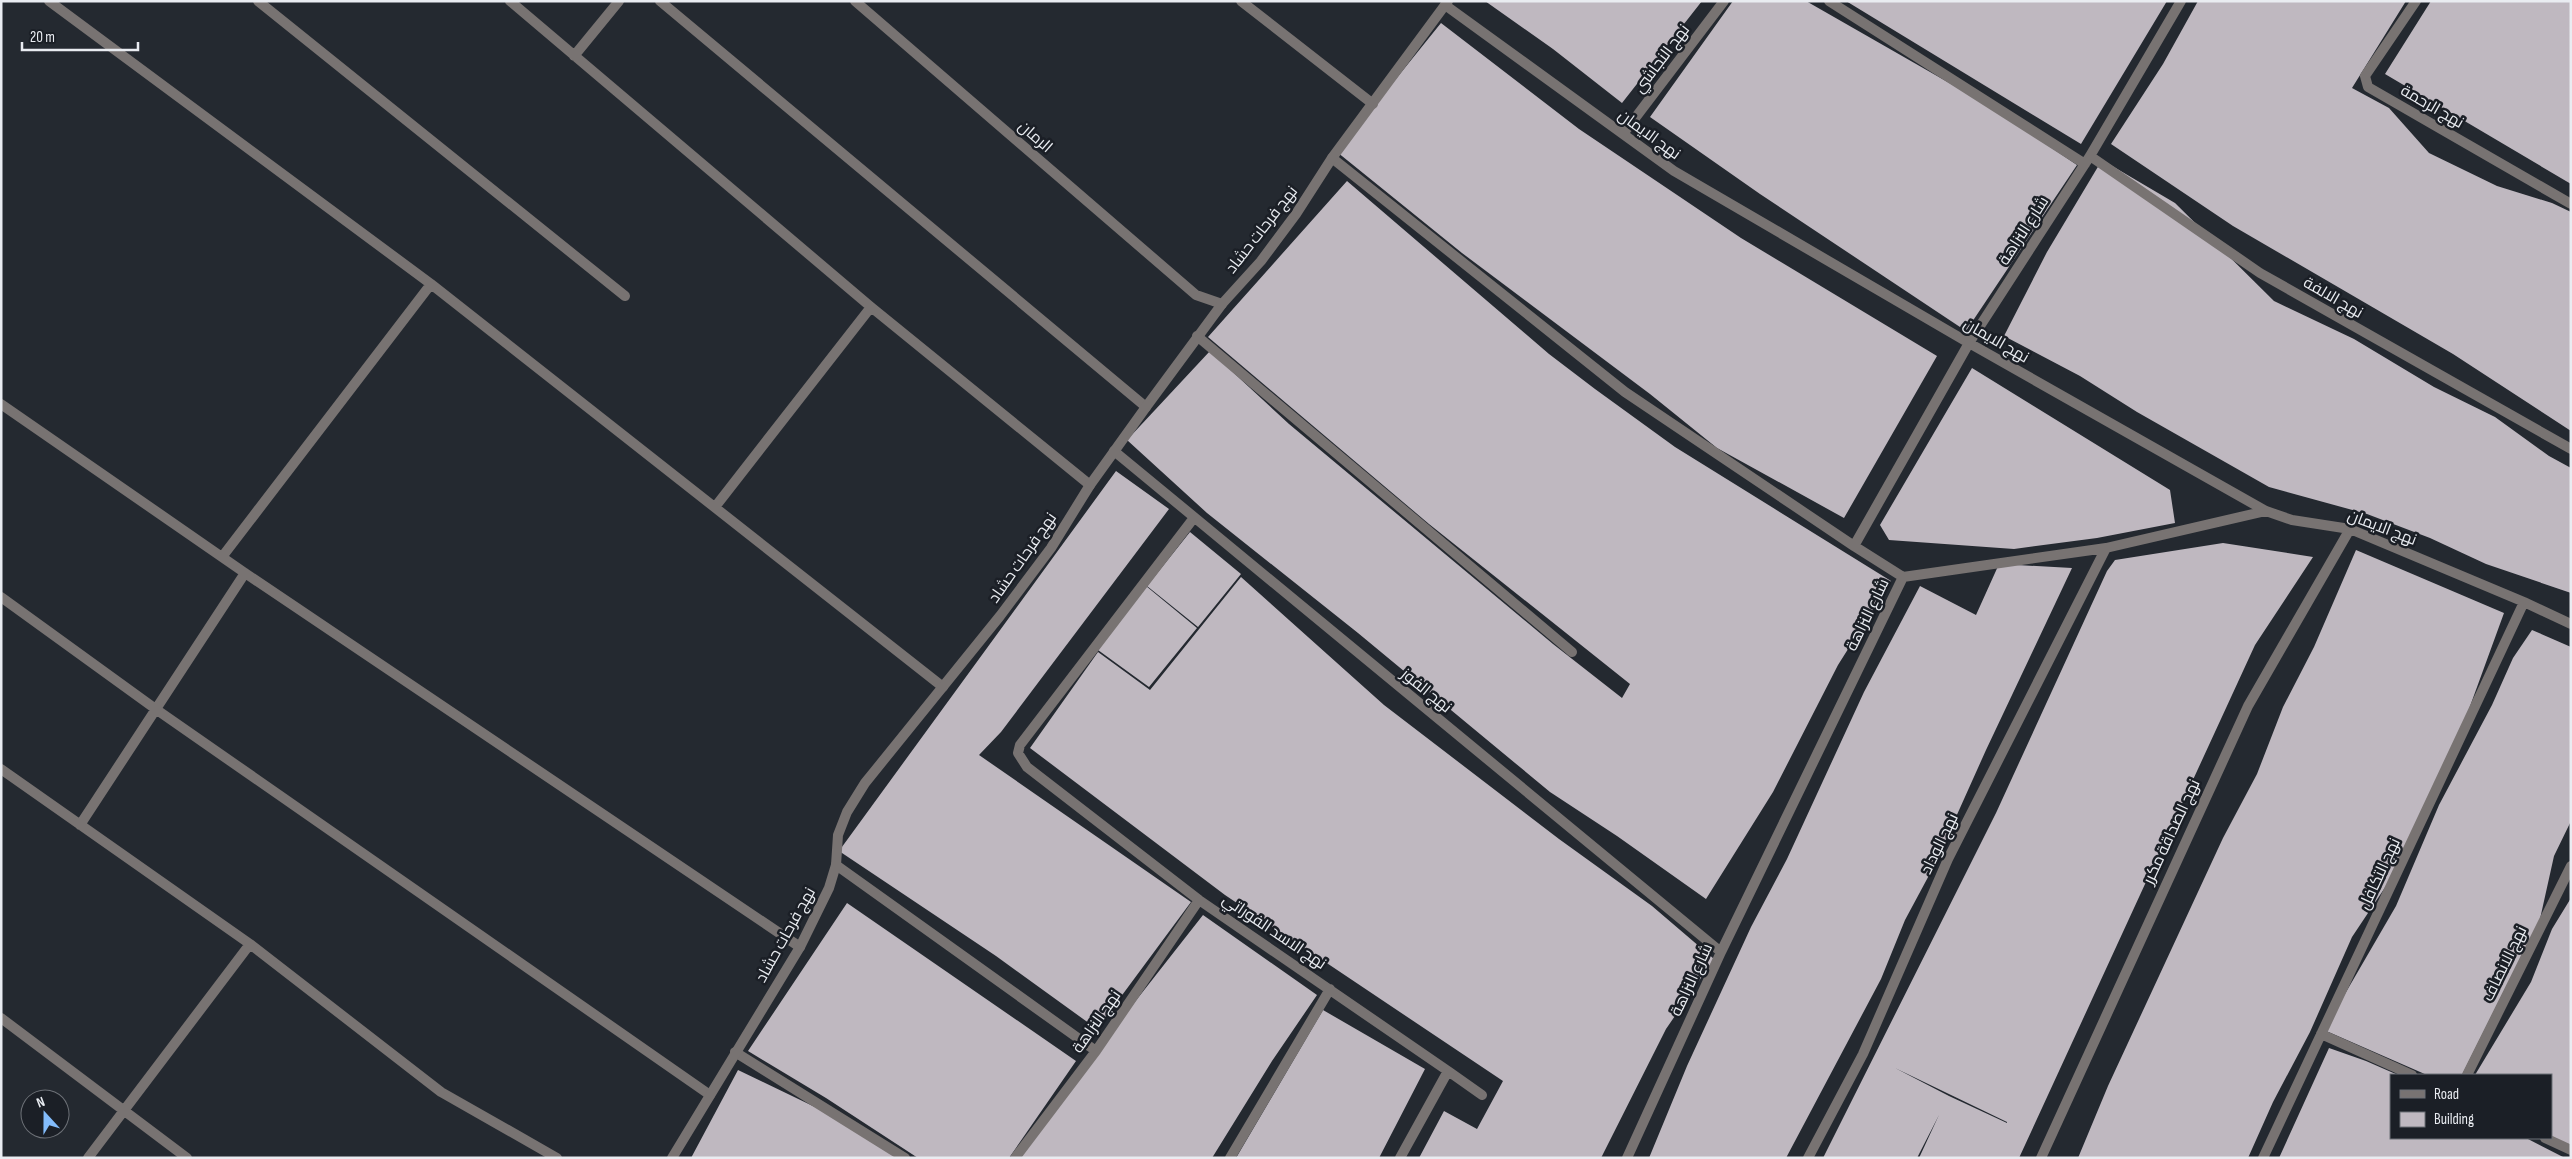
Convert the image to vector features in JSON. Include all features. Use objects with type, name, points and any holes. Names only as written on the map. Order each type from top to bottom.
[{"type":"street","points":[[49,1],[431,284],[942,687]]},
{"type":"street","points":[[258,1],[625,296]]},
{"type":"street","points":[[510,1],[871,307],[1090,485]]},
{"type":"street","points":[[574,56],[619,1]]},
{"type":"street","points":[[660,1],[1146,406]]},
{"type":"street","name":"الرمان","points":[[855,1],[1196,295],[1222,304]]},
{"type":"street","points":[[1241,1],[1373,104]]},
{"type":"street","name":"نهج النجاشي","points":[[1623,134],[1724,1]]},
{"type":"street","name":"نهج الالفة","points":[[1829,1],[2087,160],[2260,273],[2571,449]]},
{"type":"street","name":"شارع النزاهة","points":[[1627,1158],[1721,952],[1903,576],[1854,546],[1969,343],[2087,160],[2181,1]]},
{"type":"street","name":"نهج الرحمة","points":[[2416,1],[2365,76],[2368,87],[2571,204]]},
{"type":"street","name":"نهج فرحات حشاد","points":[[672,1158],[800,947],[826,896],[836,865],[838,835],[847,812],[865,783],[1051,548],[1090,485],[1146,406],[1222,304],[1261,260],[1290,222],[1332,158],[1447,3]]},
{"type":"street","name":"نهج الايمان","points":[[1447,3],[1674,171],[1969,343],[2266,511],[2292,520],[2350,529],[2524,602],[2571,624]]},
{"type":"street","points":[[1332,158],[1625,392],[1854,546]]},
{"type":"street","points":[[222,557],[431,284]]},
{"type":"street","points":[[715,507],[871,307]]},
{"type":"street","points":[[1197,336],[1572,652]]},
{"type":"street","points":[[1,404],[245,573],[800,947]]},
{"type":"street","name":"نهج الفوز","points":[[1114,451],[1193,519],[1721,952]]},
{"type":"street","points":[[1903,576],[2106,548],[2266,511]]},
{"type":"street","name":"نهج الاسد الفوراتي","points":[[1193,519],[1020,745],[1018,753],[1027,767],[1199,900],[1482,1095]]},
{"type":"street","name":"نهج الصداقة مكرر","points":[[2041,1158],[2248,706],[2350,529]]},
{"type":"street","name":"نهج الوداد","points":[[1808,1158],[1863,1054],[1948,859],[2106,548]]},
{"type":"street","points":[[80,825],[245,573]]},
{"type":"street","points":[[1,597],[157,710],[710,1095]]},
{"type":"street","name":"نهج التكافل","points":[[2262,1158],[2524,602]]},
{"type":"street","points":[[1,769],[250,944],[441,1092],[557,1158]]},
{"type":"street","points":[[836,865],[1096,1051]]},
{"type":"street","name":"نهج الانصاف","points":[[2467,1074],[2571,866]]},
{"type":"street","name":"نهج النزاهة","points":[[1015,1158],[1096,1051],[1199,900]]},
{"type":"street","points":[[88,1158],[250,944]]},
{"type":"street","points":[[1230,1158],[1330,989]]},
{"type":"street","points":[[1,1018],[186,1158]]},
{"type":"street","points":[[2320,1034],[2410,1074]]},
{"type":"street","points":[[735,1052],[905,1158]]},
{"type":"street","points":[[1400,1158],[1448,1071]]},
{"type":"street","points":[[2548,1139],[2571,1150]]},
{"type":"building","points":[[1485,1],[1702,1],[1622,103],[1553,49]]},
{"type":"building","points":[[1733,1],[1806,1],[1986,104],[2077,165],[1966,331],[1760,194],[1650,117]]},
{"type":"building","points":[[1846,1],[2167,1],[2081,144]]},
{"type":"building","points":[[2198,1],[2406,1],[2352,88],[2389,108],[2429,153],[2497,186],[2552,203],[2571,212],[2571,431],[2453,354],[2233,226],[2111,144],[2163,64]]},
{"type":"building","points":[[2431,1],[2571,1],[2571,184],[2385,74]]},
{"type":"building","points":[[1441,23],[1579,129],[1741,238],[1937,356],[1844,518],[1717,448],[1650,394],[1462,253],[1337,152]]},
{"type":"building","points":[[2102,160],[2175,203],[2274,301],[2354,339],[2434,387],[2495,417],[2549,456],[2571,468],[2571,593],[2486,564],[2430,538],[2367,514],[2269,487],[2137,412],[2080,376],[2004,336],[2047,252]]},
{"type":"building","points":[[1347,181],[1549,354],[1595,389],[1675,447],[1891,581],[1838,665],[1773,792],[1706,899],[1617,836],[1550,792],[1358,633],[1207,513],[1127,440],[1210,351],[1289,424],[1553,644],[1622,698],[1630,684],[1429,524],[1208,337]]},
{"type":"building","points":[[1972,368],[2170,490],[2175,523],[2097,538],[2014,549],[1889,540],[1880,525]]},
{"type":"building","points":[[1116,471],[1169,509],[1001,732],[979,755],[1191,902],[1097,1029],[996,956],[839,851]]},
{"type":"building","points":[[1190,532],[1241,574],[1198,627],[1147,586]]},
{"type":"building","points":[[2223,543],[2313,557],[2255,645],[2019,1158],[1919,1158],[1939,1115],[1917,1158],[1823,1158],[1996,813],[2107,571],[2115,560]],"holes":[[[1895,1068],[2007,1122],[1949,1096]]]},
{"type":"building","points":[[2356,550],[2504,613],[2465,720],[2390,880],[2352,937],[2310,1032],[2273,1102],[2248,1158],[2078,1158],[2108,1086],[2223,838],[2257,774],[2283,707],[2314,647]]},
{"type":"building","points":[[1999,564],[2072,568],[1986,750],[1934,866],[1905,920],[1881,979],[1786,1158],[1649,1158],[1687,1066],[1751,927],[1787,859],[1864,692],[1920,586],[1976,615]]},
{"type":"building","points":[[1241,577],[1384,705],[1559,839],[1652,906],[1714,959],[1666,1029],[1601,1158],[1419,1158],[1444,1111],[1477,1129],[1503,1081],[1225,895],[1030,748],[1098,652],[1150,690]]},
{"type":"building","points":[[1146,586],[1197,628],[1149,687],[1098,650]]},
{"type":"building","points":[[2532,630],[2571,647],[2571,821],[2554,856],[2540,919],[2462,1074],[2425,1074],[2324,1030],[2396,906],[2439,805],[2492,705],[2513,658]]},
{"type":"building","points":[[2571,898],[2571,1148],[2552,1138],[2552,1074],[2476,1074],[2531,982],[2552,929]]},
{"type":"building","points":[[847,903],[1076,1061],[1009,1158],[918,1158],[826,1098],[748,1051]]},
{"type":"building","points":[[1203,915],[1317,995],[1272,1061],[1212,1158],[1020,1158],[1134,1003]]},
{"type":"building","points":[[1323,1010],[1425,1069],[1379,1158],[1236,1158]]},
{"type":"building","points":[[2329,1048],[2396,1074],[2390,1074],[2390,1139],[2528,1139],[2565,1158],[2279,1158]]},
{"type":"building","points":[[738,1070],[817,1108],[899,1158],[691,1158]]}]
